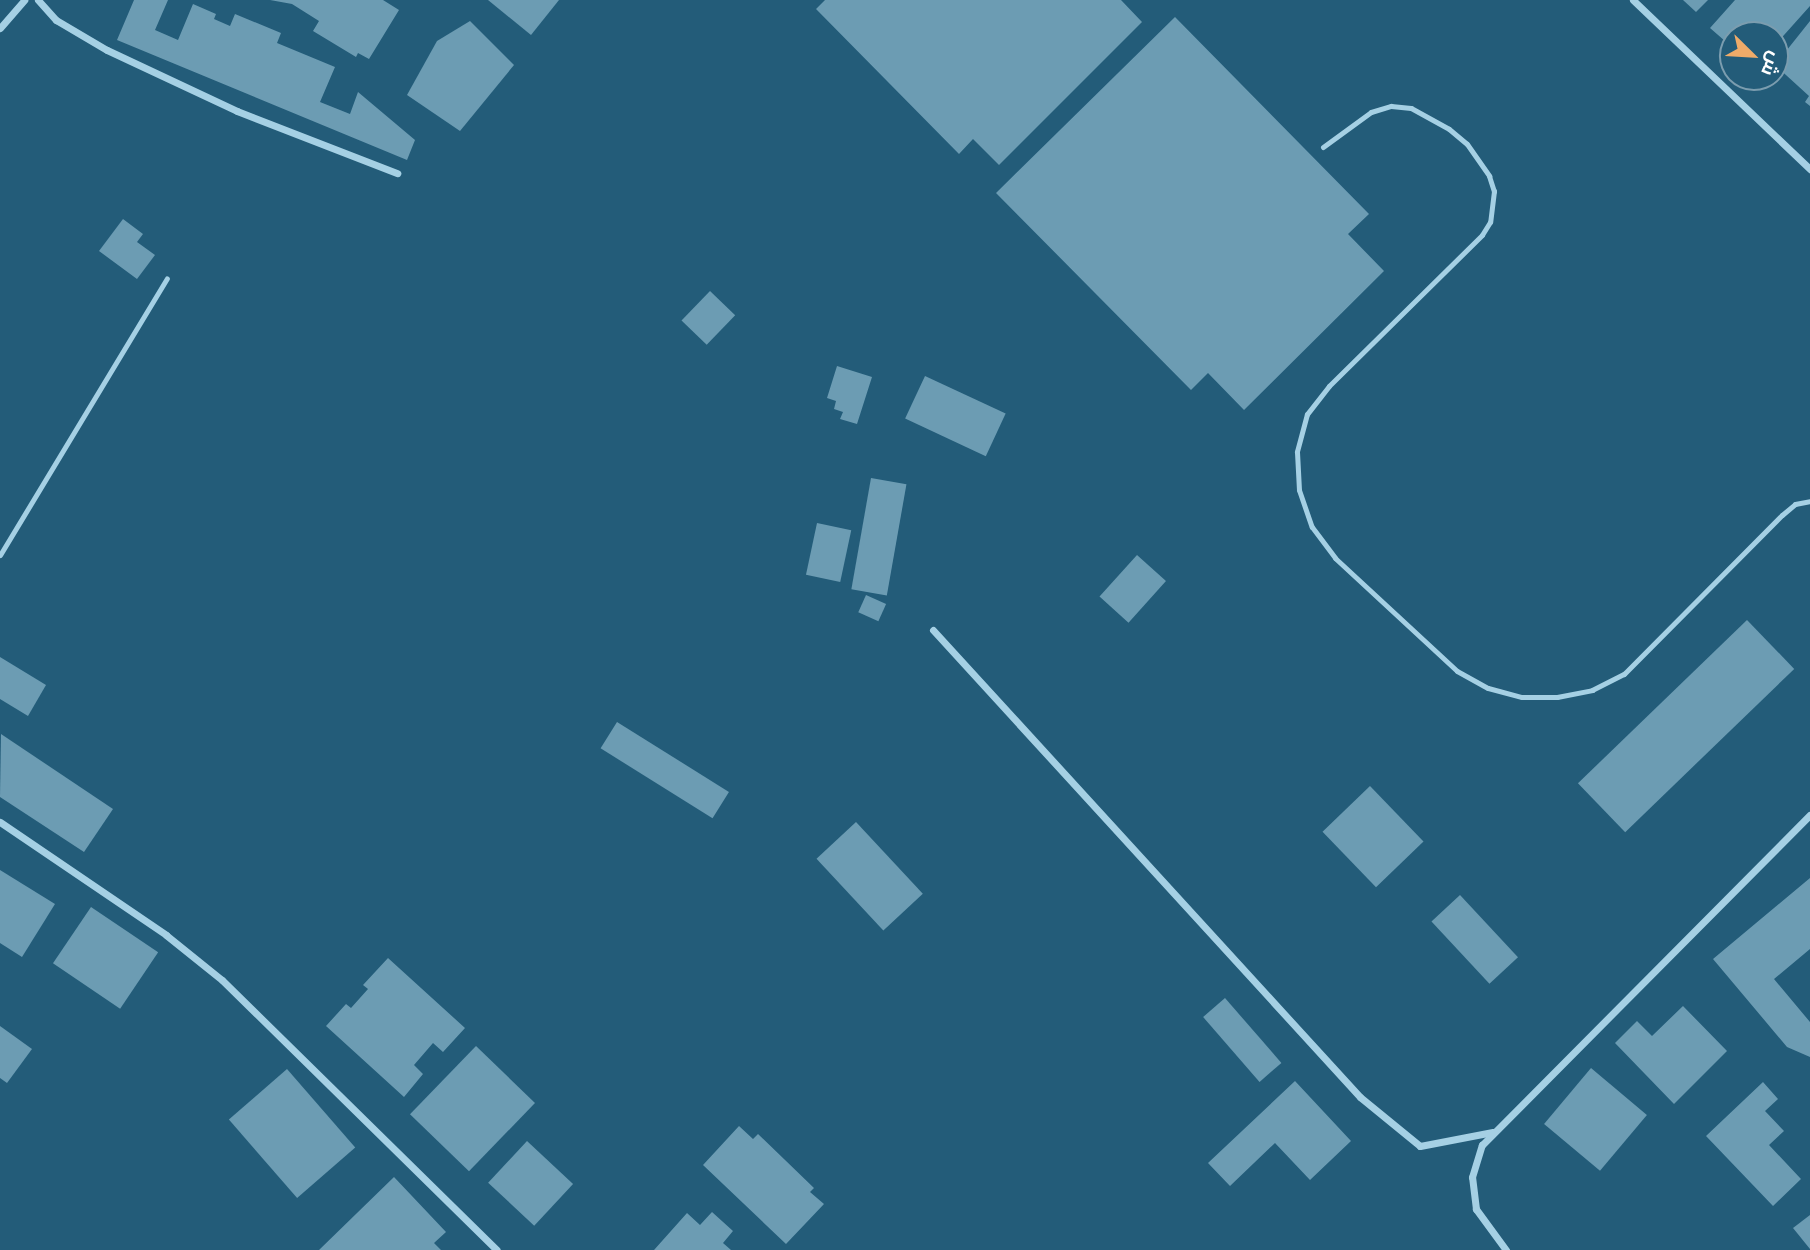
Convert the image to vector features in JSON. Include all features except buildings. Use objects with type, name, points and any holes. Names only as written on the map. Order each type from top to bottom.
[{"type":"street","points":[[0,28],[24,0]]},
{"type":"street","points":[[38,0],[56,20],[107,50],[237,111],[397,173]]},
{"type":"street","points":[[1633,0],[1810,169]]},
{"type":"street","points":[[933,630],[1360,1097],[1420,1146],[1493,1132]]},
{"type":"street","points":[[1506,1250],[1483,1225],[1472,1193],[1475,1160],[1493,1132],[1810,815]]},
{"type":"street","points":[[0,822],[166,935],[222,980],[497,1250]]},
{"type":"lane","points":[[1323,147],[1371,112],[1391,106],[1411,108],[1449,128],[1467,145],[1489,176],[1494,191],[1490,222],[1482,235],[1329,386],[1307,414],[1297,452],[1299,490],[1312,527],[1335,558],[1457,671],[1488,688],[1522,697],[1558,697],[1592,690],[1624,674],[1782,515],[1795,504],[1810,501]]},
{"type":"lane","points":[[0,555],[167,278]]}]
